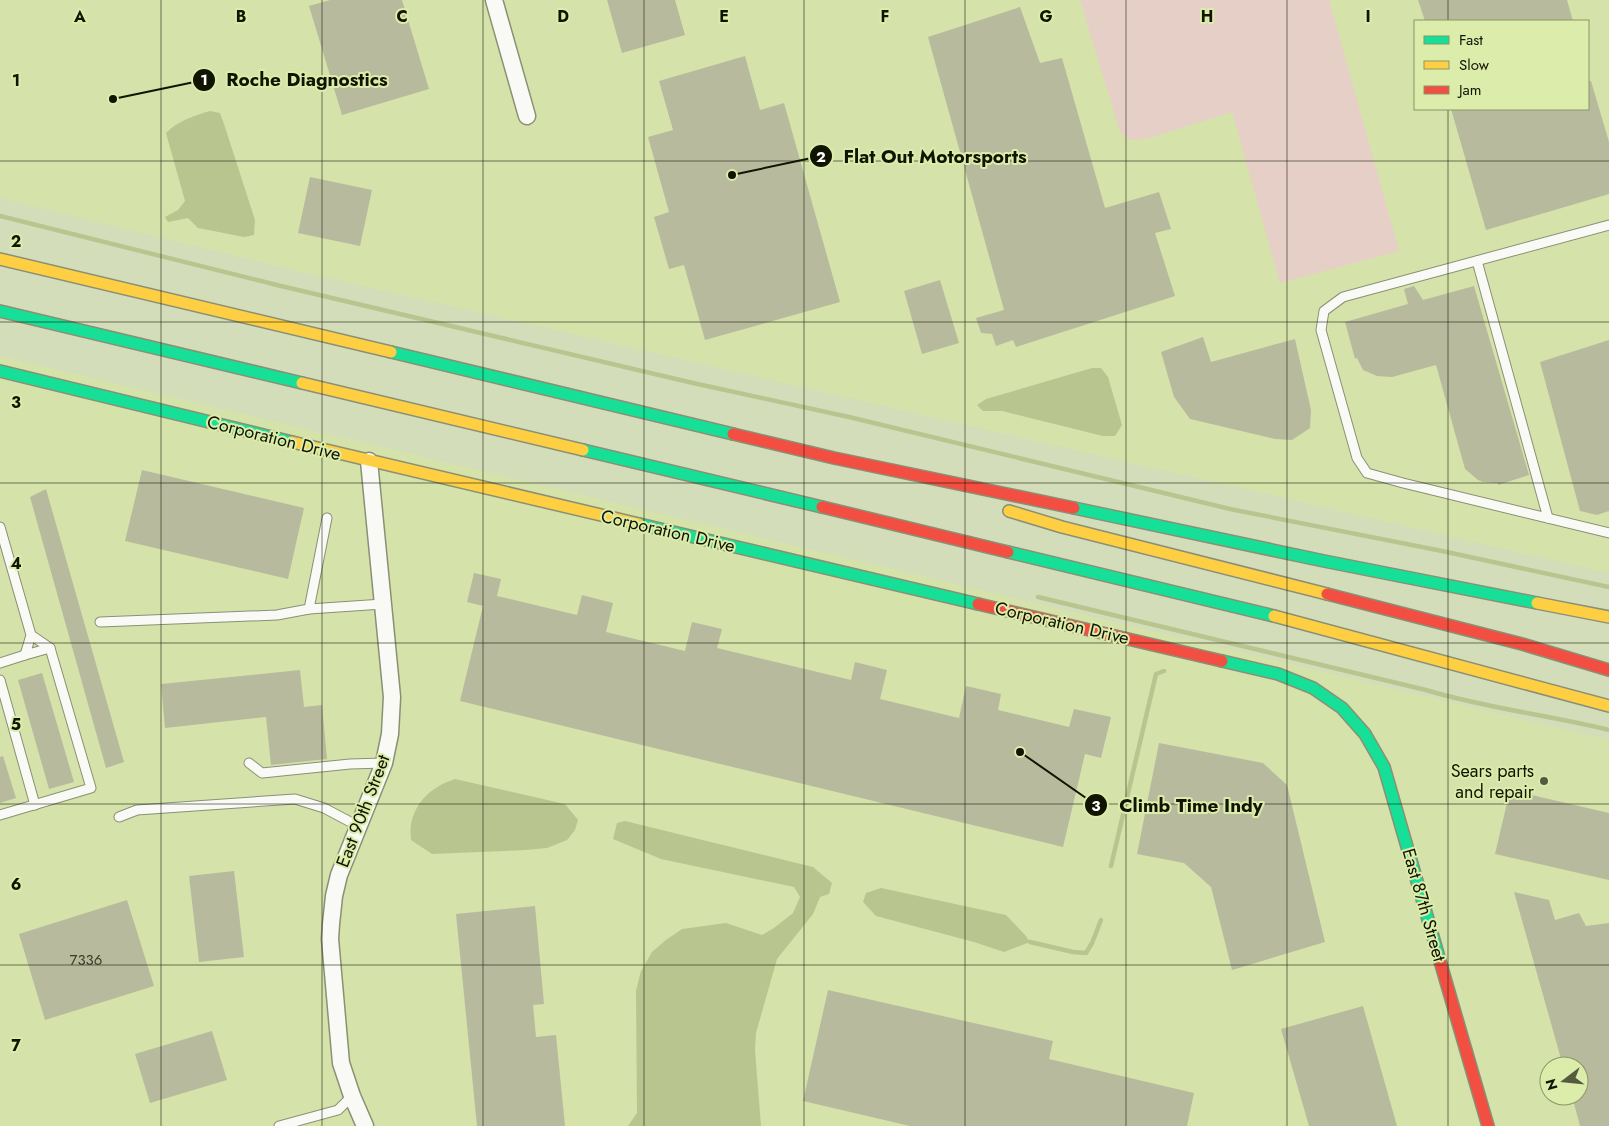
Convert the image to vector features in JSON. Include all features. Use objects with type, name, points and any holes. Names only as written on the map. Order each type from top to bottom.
[{"type":"main road","points":[[0,259],[834,458],[1324,561],[1609,618]]},
{"type":"main road","points":[[0,311],[1235,606],[1609,706]]},
{"type":"main road","name":"Corporation Drive","points":[[0,371],[369,461],[1278,674],[1306,684],[1332,700]]},
{"type":"main road","points":[[834,458],[958,495]]},
{"type":"main road","points":[[995,507],[1071,530],[1522,644],[1609,670]]},
{"type":"main road","name":"East 87th Street","points":[[1332,700],[1359,724],[1375,748],[1389,780],[1488,1126]]},
{"type":"street","points":[[494,0],[527,116]]},
{"type":"street","name":"East 90th Street","points":[[366,1126],[352,1096],[341,1063],[330,939],[332,910],[339,875],[384,763],[390,734],[392,697],[369,461]]},
{"type":"lane","points":[[1609,225],[1343,297],[1324,311],[1321,330],[1357,458],[1367,473],[1403,484],[1609,533]]},
{"type":"lane","points":[[1477,260],[1548,518]]},
{"type":"lane","points":[[309,609],[327,518]]},
{"type":"lane","points":[[0,527],[31,635],[26,655]]},
{"type":"lane","points":[[100,622],[277,615],[309,609],[383,604]]},
{"type":"lane","points":[[0,815],[91,788],[50,648],[31,635]]},
{"type":"lane","points":[[0,663],[50,648]]},
{"type":"lane","points":[[0,680],[35,805]]},
{"type":"lane","points":[[249,763],[262,773],[350,764],[384,763]]},
{"type":"lane","points":[[120,817],[137,810],[295,799],[324,808],[358,826]]},
{"type":"lane","points":[[279,1126],[338,1110],[352,1096]]},
{"type":"shaded area","points":[[0,0],[1609,0],[1609,573],[272,265],[0,198]]},
{"type":"shaded area","points":[[1080,0],[1329,0],[1399,251],[1280,283],[1232,112],[1146,139],[1130,140],[1120,132]]},
{"type":"shaded area","points":[[210,111],[220,113],[224,124],[255,220],[254,235],[244,237],[198,228],[188,218],[168,222],[165,217],[178,210],[185,201],[166,133],[181,122]]},
{"type":"shaded area","points":[[0,356],[1609,740],[1609,1126],[0,1126]]},
{"type":"shaded area","points":[[1092,368],[1101,368],[1108,377],[1122,425],[1115,436],[1103,436],[1002,411],[983,411],[977,405],[986,399]]},
{"type":"shaded area","points":[[455,779],[565,804],[578,820],[575,830],[567,840],[547,848],[432,854],[411,840],[413,816],[421,802],[432,790]]},
{"type":"shaded area","points":[[625,821],[813,867],[832,883],[829,894],[820,897],[813,914],[777,959],[756,1033],[755,1050],[761,1126],[628,1126],[637,1113],[636,991],[641,971],[652,952],[682,929],[726,923],[762,935],[793,913],[800,897],[794,887],[661,859],[613,839],[617,823]]},
{"type":"shaded area","points":[[881,888],[1006,915],[1030,942],[1004,952],[974,942],[876,916],[863,902],[866,893]]},
{"type":"building","points":[[330,0],[402,0],[429,89],[342,115],[309,6]]},
{"type":"building","points":[[607,0],[675,0],[685,35],[622,53]]},
{"type":"building","points":[[1418,0],[1567,0],[1573,20],[1425,20]]},
{"type":"building","points":[[1020,7],[1040,63],[1062,58],[1105,208],[1159,192],[1171,229],[1155,233],[1175,296],[1016,347],[1013,340],[996,346],[992,334],[981,333],[976,318],[1004,310],[928,37]]},
{"type":"building","points":[[745,56],[760,110],[784,103],[840,302],[705,340],[684,265],[669,269],[654,217],[669,212],[648,137],[673,130],[659,81]]},
{"type":"building","points":[[1589,81],[1591,81],[1609,142],[1609,194],[1486,230],[1451,110],[1589,110]]},
{"type":"building","points":[[310,177],[372,190],[360,246],[298,233]]},
{"type":"building","points":[[940,280],[959,343],[922,354],[904,291]]},
{"type":"building","points":[[1414,286],[1423,300],[1474,286],[1529,475],[1498,485],[1498,483],[1478,480],[1465,469],[1436,365],[1392,377],[1377,376],[1363,370],[1357,358],[1355,359],[1345,322],[1408,304],[1404,289]]},
{"type":"building","points":[[1203,337],[1211,362],[1295,339],[1311,410],[1310,428],[1292,440],[1275,439],[1190,419],[1174,397],[1161,352]]},
{"type":"building","points":[[1609,340],[1609,511],[1597,515],[1580,511],[1540,362]]},
{"type":"building","points":[[142,470],[304,508],[288,579],[125,541]]},
{"type":"building","points":[[46,489],[124,762],[106,768],[30,497]]},
{"type":"building","points":[[474,573],[501,579],[497,596],[577,615],[582,595],[613,603],[606,632],[685,651],[692,622],[722,629],[717,648],[851,680],[855,662],[887,670],[880,699],[959,718],[966,686],[1001,694],[998,710],[1069,727],[1074,709],[1111,717],[1101,758],[1085,754],[1063,847],[460,701],[483,606],[467,602]]},
{"type":"building","points":[[300,670],[304,707],[322,705],[327,759],[271,765],[266,717],[165,728],[161,684]]},
{"type":"building","points":[[42,673],[74,782],[49,789],[18,680]]},
{"type":"building","points":[[1159,743],[1263,763],[1287,785],[1325,942],[1232,970],[1211,887],[1184,863],[1137,854]]},
{"type":"building","points":[[3,756],[16,798],[0,803],[0,757]]},
{"type":"building","points":[[1510,790],[1609,813],[1609,880],[1495,854]]},
{"type":"building","points":[[234,871],[244,957],[199,962],[189,876]]},
{"type":"building","points":[[1514,892],[1549,900],[1555,920],[1579,913],[1586,926],[1609,923],[1609,1126],[1580,1126],[1575,1106],[1589,1106],[1589,1056],[1560,1056]]},
{"type":"building","points":[[127,900],[154,986],[45,1020],[19,934]]},
{"type":"building","points":[[535,906],[544,1004],[533,1005],[536,1037],[556,1035],[565,1126],[477,1126],[456,914]]},
{"type":"building","points":[[828,990],[1053,1041],[1049,1059],[1194,1093],[1187,1126],[910,1126],[803,1101]]},
{"type":"building","points":[[1363,1006],[1397,1126],[1309,1126],[1281,1029]]},
{"type":"building","points":[[212,1031],[227,1080],[150,1103],[135,1054]]},
{"type":"waterway","points":[[0,216],[281,286],[693,383],[849,417],[1230,509],[1442,551],[1609,587]]},
{"type":"waterway","points":[[1038,597],[1471,702],[1609,730]]},
{"type":"waterway","points":[[1111,866],[1156,674],[1164,671]]},
{"type":"waterway","points":[[1030,942],[1073,952],[1086,953],[1101,920]]},
{"type":"traffic: fast","points":[[0,311],[302,383]]},
{"type":"traffic: fast","points":[[391,352],[733,434]]},
{"type":"traffic: fast","points":[[0,371],[292,442]]},
{"type":"traffic: fast","points":[[583,450],[822,507]]},
{"type":"traffic: fast","points":[[1074,508],[1324,561],[1537,603]]},
{"type":"traffic: fast","points":[[639,524],[978,604]]},
{"type":"traffic: fast","points":[[1008,552],[1274,616]]},
{"type":"traffic: fast","points":[[1222,661],[1278,674],[1313,688],[1342,708],[1365,734],[1384,767],[1440,961]]},
{"type":"traffic: slow","points":[[0,259],[391,352]]},
{"type":"traffic: slow","points":[[302,383],[583,450]]},
{"type":"traffic: slow","points":[[292,442],[639,524]]},
{"type":"traffic: slow","points":[[1009,511],[1062,527],[1327,594]]},
{"type":"traffic: slow","points":[[1537,603],[1609,617]]},
{"type":"traffic: slow","points":[[1274,616],[1609,706]]},
{"type":"traffic: jam","points":[[733,434],[834,458],[1074,508]]},
{"type":"traffic: jam","points":[[822,507],[1008,552]]},
{"type":"traffic: jam","points":[[1327,594],[1522,644],[1609,670]]},
{"type":"traffic: jam","points":[[978,604],[1222,661]]},
{"type":"traffic: jam","points":[[1440,961],[1488,1126]]},
{"type":"place","name":"Roche Diagnostics","points":[[113,99]]},
{"type":"place","name":"Flat Out Motorsports","points":[[732,175]]},
{"type":"place","name":"Climb Time Indy","points":[[1020,752]]},
{"type":"place","name":"Sears parts and repair","points":[[1544,781]]}]
